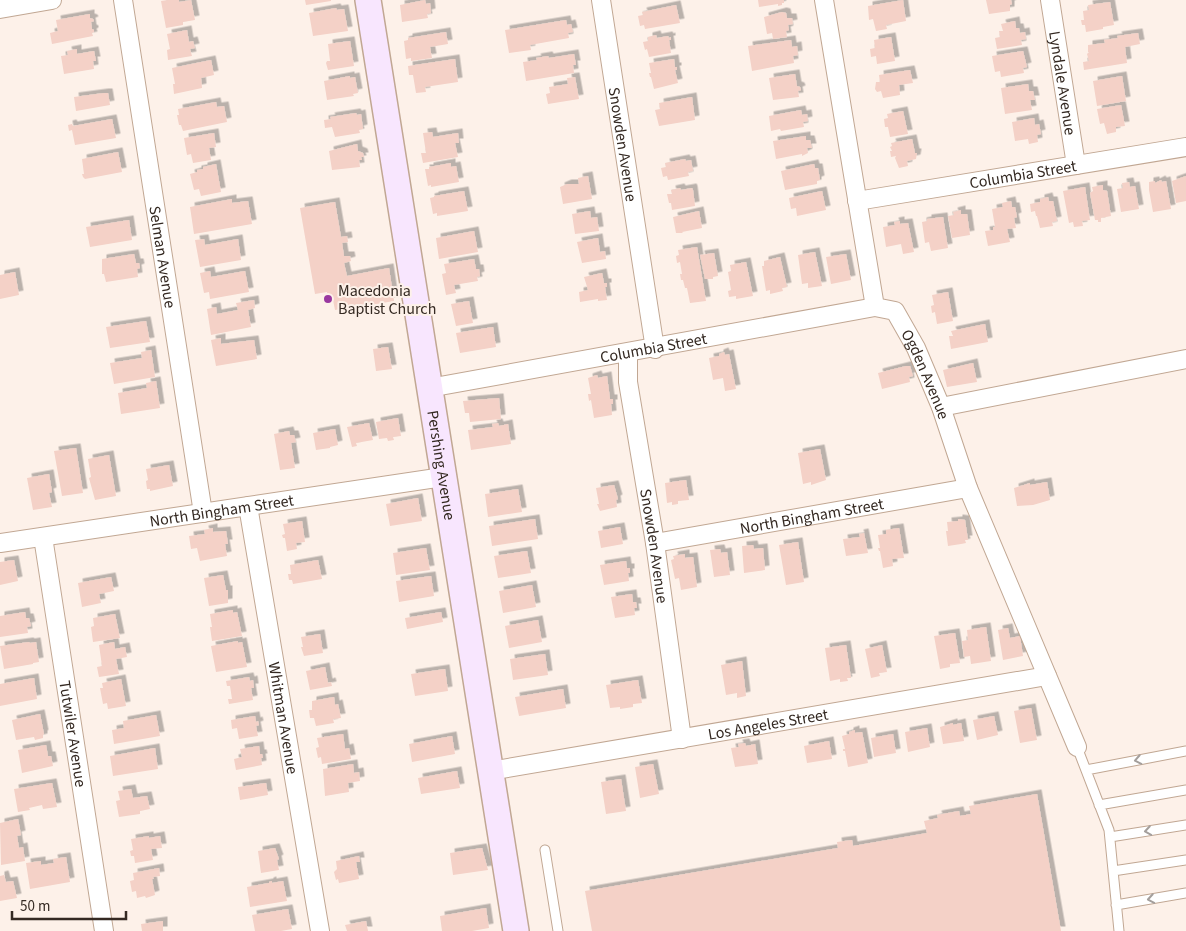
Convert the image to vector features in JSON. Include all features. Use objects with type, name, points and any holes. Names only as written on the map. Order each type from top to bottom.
[{"type":"street","points":[[0,8],[52,0]]},
{"type":"street","name":"Selman Avenue","points":[[123,0],[203,513]]},
{"type":"street","name":"Pershing Avenue","points":[[368,0],[516,931]]},
{"type":"street","name":"Snowden Avenue","points":[[600,0],[655,349]]},
{"type":"street","points":[[824,0],[875,307]]},
{"type":"street","name":"Lyndale Avenue","points":[[1050,0],[1076,165]]},
{"type":"street","name":"Columbia Street","points":[[857,200],[1186,147]]},
{"type":"street","name":"Columbia Street","points":[[429,388],[655,349],[875,307]]},
{"type":"street","name":"Ogden Avenue","points":[[875,307],[895,311],[916,348],[941,407],[968,488],[1077,747]]},
{"type":"street","name":"Snowden Avenue","points":[[628,353],[628,382],[656,543],[682,739]]},
{"type":"street","points":[[941,407],[1186,359]]},
{"type":"street","name":"North Bingham Street","points":[[0,543],[443,477]]},
{"type":"street","name":"North Bingham Street","points":[[656,543],[968,488]]},
{"type":"street","name":"Whitman Avenue","points":[[248,506],[320,931]]},
{"type":"street","name":"Tutwiler Avenue","points":[[42,537],[104,931]]},
{"type":"street","name":"Los Angeles Street","points":[[490,771],[1047,676]]},
{"type":"lane","points":[[1077,747],[1109,830],[1118,931]]},
{"type":"lane","points":[[1086,770],[1186,751]]},
{"type":"lane","points":[[1099,805],[1186,790]]},
{"type":"lane","points":[[1110,837],[1186,825]]},
{"type":"lane","points":[[546,850],[558,931]]},
{"type":"lane","points":[[1113,871],[1186,860]]},
{"type":"lane","points":[[1116,905],[1186,893]]},
{"type":"building","points":[[179,0],[179,2],[191,0],[195,20],[183,22],[183,25],[166,28],[161,1]]},
{"type":"building","points":[[305,0],[331,0],[331,1],[306,5]]},
{"type":"building","points":[[425,0],[426,4],[430,3],[431,13],[427,14],[428,18],[402,22],[400,5]]},
{"type":"building","points":[[758,0],[784,0],[784,3],[778,6],[778,4],[759,7]]},
{"type":"building","points":[[903,0],[906,21],[886,25],[887,29],[876,31],[873,19],[869,20],[868,6]]},
{"type":"building","points":[[986,0],[1011,0],[1010,11],[989,14]]},
{"type":"building","points":[[1110,2],[1114,25],[1086,32],[1085,25],[1082,25],[1081,20],[1084,20],[1083,11],[1089,10],[1088,5]]},
{"type":"building","points":[[676,5],[680,23],[645,29],[644,25],[640,26],[638,16],[643,15],[642,12]]},
{"type":"building","points":[[336,8],[337,10],[344,9],[348,31],[313,36],[309,13]]},
{"type":"building","points":[[782,12],[786,13],[787,18],[792,18],[793,24],[788,25],[787,37],[773,39],[772,33],[767,34],[764,17]]},
{"type":"building","points":[[90,14],[90,18],[94,21],[91,22],[92,29],[94,30],[93,36],[52,44],[50,33],[58,31],[56,20]]},
{"type":"building","points":[[566,20],[567,25],[571,24],[573,32],[568,33],[569,38],[530,45],[531,50],[509,53],[505,30]]},
{"type":"building","points":[[1015,21],[1016,28],[1019,28],[1020,33],[1025,32],[1026,39],[1021,40],[1022,45],[997,49],[995,38],[1000,37],[999,31],[1003,31],[1001,24]]},
{"type":"building","points":[[187,30],[189,42],[193,41],[195,48],[190,49],[192,56],[168,60],[167,50],[170,49],[167,34]]},
{"type":"building","points":[[446,32],[448,44],[430,47],[432,58],[411,61],[411,58],[406,59],[404,41],[408,40],[408,38]]},
{"type":"building","points":[[1138,33],[1140,44],[1125,47],[1127,63],[1084,70],[1083,62],[1089,61],[1087,54],[1089,52],[1088,45],[1105,43],[1104,40],[1118,38],[1117,36]]},
{"type":"building","points":[[656,35],[657,38],[671,37],[671,40],[669,40],[671,53],[649,57],[643,42],[648,41],[648,37]]},
{"type":"building","points":[[891,37],[895,61],[877,64],[876,56],[871,57],[870,49],[875,48],[874,40]]},
{"type":"building","points":[[791,40],[792,47],[797,46],[798,55],[793,56],[794,63],[752,71],[748,46]]},
{"type":"building","points":[[350,41],[354,66],[328,70],[326,63],[330,61],[328,44]]},
{"type":"building","points":[[77,49],[77,54],[94,51],[96,61],[93,61],[94,69],[64,74],[61,56],[68,55],[67,51]]},
{"type":"building","points":[[1023,51],[1027,67],[1023,68],[1024,73],[1001,77],[1000,71],[995,72],[992,56]]},
{"type":"building","points":[[574,54],[576,65],[573,65],[574,73],[526,81],[523,62],[548,56],[549,58]]},
{"type":"building","points":[[455,59],[458,82],[425,87],[426,92],[416,93],[413,75],[409,75],[408,66]]},
{"type":"building","points":[[674,59],[675,67],[677,67],[677,70],[675,70],[678,83],[654,89],[649,73],[651,73],[649,63]]},
{"type":"building","points":[[211,60],[214,75],[201,78],[202,88],[174,94],[173,84],[175,84],[172,68]]},
{"type":"building","points":[[910,70],[913,83],[899,85],[900,95],[883,98],[881,91],[877,92],[875,89],[876,82],[880,82],[879,75]]},
{"type":"building","points":[[795,74],[797,86],[801,90],[798,91],[799,97],[773,100],[769,78]]},
{"type":"building","points":[[350,76],[350,78],[355,77],[358,93],[353,94],[354,96],[327,100],[324,81]]},
{"type":"building","points":[[1122,76],[1126,101],[1097,106],[1093,81]]},
{"type":"building","points":[[575,77],[579,99],[548,104],[546,94],[550,93],[549,87],[568,84],[567,78]]},
{"type":"building","points":[[1028,84],[1029,91],[1033,91],[1035,100],[1030,100],[1032,110],[1005,114],[1001,88]]},
{"type":"building","points":[[108,93],[110,105],[76,111],[74,97]]},
{"type":"building","points":[[692,97],[695,120],[659,126],[655,110],[660,109],[659,103]]},
{"type":"building","points":[[216,102],[217,107],[224,106],[227,122],[183,131],[181,125],[179,125],[178,109]]},
{"type":"building","points":[[1121,105],[1125,126],[1116,127],[1116,132],[1107,134],[1104,123],[1100,124],[1097,109]]},
{"type":"building","points":[[801,110],[802,115],[807,114],[808,121],[803,122],[804,127],[771,131],[769,116]]},
{"type":"building","points":[[903,111],[908,134],[890,137],[888,127],[885,127],[884,119],[888,118],[887,114]]},
{"type":"building","points":[[356,113],[357,115],[361,114],[363,129],[359,130],[360,133],[335,137],[332,127],[325,128],[324,120],[331,119],[330,117]]},
{"type":"building","points":[[1034,118],[1035,125],[1039,124],[1041,134],[1037,135],[1038,142],[1029,144],[1028,139],[1015,141],[1012,122]]},
{"type":"building","points":[[112,119],[116,138],[75,145],[72,130],[69,131],[68,125],[72,124],[73,126]]},
{"type":"building","points":[[432,132],[433,137],[458,133],[459,143],[455,143],[458,157],[423,163],[421,153],[426,153],[423,133]]},
{"type":"building","points":[[214,133],[216,147],[209,148],[211,160],[193,163],[191,154],[187,155],[184,138]]},
{"type":"building","points":[[806,136],[806,140],[810,140],[812,148],[807,148],[808,153],[802,156],[802,154],[776,159],[773,141]]},
{"type":"building","points":[[912,139],[915,153],[917,153],[916,159],[907,161],[908,166],[899,168],[896,156],[891,157],[891,143]]},
{"type":"building","points":[[357,144],[358,151],[363,153],[364,157],[361,157],[362,160],[359,160],[360,167],[332,170],[329,151]]},
{"type":"building","points":[[118,152],[122,172],[85,179],[83,177],[82,159]]},
{"type":"building","points":[[685,159],[686,161],[691,160],[693,171],[688,172],[689,176],[668,180],[667,176],[663,177],[661,168],[666,167],[665,163]]},
{"type":"building","points":[[451,163],[451,167],[456,166],[459,182],[428,186],[425,169]]},
{"type":"building","points":[[216,164],[221,192],[201,196],[199,189],[194,190],[190,174],[203,169],[203,167]]},
{"type":"building","points":[[814,164],[815,168],[818,168],[820,180],[817,181],[817,184],[785,190],[781,171]]},
{"type":"building","points":[[588,176],[592,199],[563,204],[560,187],[567,184],[579,184],[578,178]]},
{"type":"building","points":[[1186,176],[1186,201],[1176,203],[1172,181]]},
{"type":"building","points":[[1161,180],[1162,182],[1166,181],[1171,209],[1153,212],[1149,182],[1155,181],[1155,183]]},
{"type":"building","points":[[1129,182],[1130,187],[1135,186],[1139,209],[1121,212],[1117,189],[1123,188],[1122,183]]},
{"type":"building","points":[[1103,185],[1103,190],[1107,191],[1111,216],[1101,218],[1101,222],[1098,222],[1098,220],[1095,220],[1090,193],[1093,191],[1092,187]]},
{"type":"building","points":[[1085,187],[1090,220],[1082,221],[1083,226],[1074,227],[1073,222],[1069,223],[1063,191]]},
{"type":"building","points":[[680,188],[681,190],[692,188],[695,206],[672,210],[667,194],[672,194],[671,190]]},
{"type":"building","points":[[464,191],[468,211],[437,216],[437,213],[433,214],[430,198]]},
{"type":"building","points":[[822,191],[826,210],[797,216],[796,208],[791,209],[789,198]]},
{"type":"building","points":[[1048,197],[1049,201],[1053,201],[1057,221],[1052,222],[1053,226],[1040,228],[1035,211],[1031,212],[1030,204],[1040,202],[1040,199]]},
{"type":"building","points":[[232,199],[232,203],[248,201],[252,224],[194,234],[190,207]]},
{"type":"building","points":[[1011,201],[1012,207],[1015,207],[1017,217],[1014,218],[1016,228],[1007,229],[1010,242],[988,246],[985,231],[993,230],[993,227],[995,227],[992,209],[1003,207],[1002,203]]},
{"type":"building","points":[[335,202],[341,237],[347,236],[348,242],[342,243],[344,256],[350,256],[351,261],[344,263],[347,276],[389,268],[394,301],[353,308],[353,312],[348,313],[347,308],[335,310],[333,300],[328,301],[327,292],[315,294],[300,208]]},
{"type":"building","points":[[961,210],[961,214],[967,214],[970,235],[952,238],[948,216],[954,215],[953,212]]},
{"type":"building","points":[[590,211],[591,218],[597,217],[599,231],[575,234],[572,214]]},
{"type":"building","points":[[699,211],[702,228],[676,233],[673,217]]},
{"type":"building","points":[[943,217],[948,248],[931,251],[929,242],[925,243],[922,222],[927,221],[927,219]]},
{"type":"building","points":[[129,220],[132,240],[90,247],[86,227]]},
{"type":"building","points":[[900,221],[900,224],[908,223],[914,252],[903,254],[901,244],[886,247],[883,227],[895,225],[894,222]]},
{"type":"building","points":[[474,231],[478,252],[439,259],[436,238]]},
{"type":"building","points":[[598,238],[600,252],[605,251],[606,259],[582,263],[577,242]]},
{"type":"building","points":[[204,239],[205,245],[238,239],[241,260],[200,267],[195,240]]},
{"type":"building","points":[[697,247],[706,301],[690,303],[687,288],[685,288],[683,280],[681,280],[680,262],[677,263],[676,256],[679,255],[678,250]]},
{"type":"building","points":[[815,252],[822,286],[808,288],[808,283],[802,284],[798,255]]},
{"type":"building","points":[[714,253],[718,276],[713,277],[713,279],[705,279],[700,255]]},
{"type":"building","points":[[134,254],[136,263],[139,263],[140,268],[137,269],[138,277],[106,282],[104,274],[102,274],[102,259]]},
{"type":"building","points":[[846,254],[851,280],[831,284],[826,257]]},
{"type":"building","points":[[780,257],[787,287],[782,288],[783,291],[770,294],[770,290],[766,291],[762,266],[764,266],[764,261]]},
{"type":"building","points":[[474,259],[476,269],[479,269],[480,276],[477,277],[478,281],[454,285],[456,293],[446,295],[442,274],[446,273],[444,264]]},
{"type":"building","points":[[746,262],[753,296],[736,299],[736,296],[729,297],[728,291],[731,290],[728,272],[731,271],[730,265]]},
{"type":"building","points":[[210,271],[211,277],[245,271],[249,292],[210,299],[209,292],[204,293],[200,273]]},
{"type":"building","points":[[15,272],[19,295],[0,299],[0,275]]},
{"type":"building","points":[[602,273],[604,283],[607,283],[607,287],[605,287],[607,300],[598,301],[598,299],[580,302],[579,292],[588,290],[584,277]]},
{"type":"building","points":[[948,292],[953,321],[937,324],[935,312],[932,313],[931,306],[934,305],[932,295]]},
{"type":"building","points":[[254,300],[255,308],[248,310],[251,327],[211,335],[207,309],[216,307],[217,314],[238,310],[236,303]]},
{"type":"building","points":[[469,301],[473,323],[456,326],[451,304]]},
{"type":"building","points":[[146,321],[150,342],[110,348],[106,327]]},
{"type":"building","points":[[985,324],[988,342],[951,349],[949,336],[953,336],[951,331]]},
{"type":"building","points":[[493,327],[496,347],[460,353],[456,333]]},
{"type":"building","points":[[221,338],[221,344],[254,340],[257,359],[216,366],[211,340]]},
{"type":"building","points":[[388,347],[392,369],[376,371],[373,349]]},
{"type":"building","points":[[151,350],[155,377],[114,384],[110,363],[142,358],[141,352]]},
{"type":"building","points":[[724,352],[725,355],[729,354],[736,389],[725,391],[723,378],[713,380],[709,358],[719,356],[719,354]]},
{"type":"building","points":[[973,363],[977,382],[947,387],[943,370]]},
{"type":"building","points":[[910,366],[913,376],[909,377],[910,382],[882,389],[878,373]]},
{"type":"building","points":[[597,375],[598,378],[607,376],[610,399],[613,399],[613,404],[611,404],[612,415],[594,418],[591,400],[589,401],[588,394],[591,394],[588,378]]},
{"type":"building","points":[[156,381],[160,408],[121,414],[118,393],[147,388],[146,383]]},
{"type":"building","points":[[499,398],[501,419],[470,422],[469,413],[465,413],[463,401]]},
{"type":"building","points":[[398,418],[401,436],[393,437],[394,440],[388,441],[387,438],[379,439],[376,422]]},
{"type":"building","points":[[369,423],[373,440],[356,443],[357,446],[352,447],[347,427]]},
{"type":"building","points":[[498,423],[499,426],[508,424],[511,444],[471,450],[468,430],[493,427],[492,424]]},
{"type":"building","points":[[335,429],[338,445],[316,450],[313,433]]},
{"type":"building","points":[[289,431],[290,435],[294,435],[296,442],[291,443],[295,468],[280,470],[274,434]]},
{"type":"building","points":[[76,448],[83,493],[62,496],[54,451]]},
{"type":"building","points":[[820,449],[826,480],[811,485],[811,482],[803,484],[798,453]]},
{"type":"building","points":[[109,455],[116,496],[95,500],[89,478],[91,477],[88,459]]},
{"type":"building","points":[[169,465],[173,486],[150,491],[150,489],[147,489],[146,469]]},
{"type":"building","points":[[49,474],[52,492],[49,493],[52,507],[33,510],[27,478]]},
{"type":"building","points":[[686,480],[689,500],[678,501],[678,504],[672,505],[672,502],[667,503],[665,483]]},
{"type":"building","points":[[1047,482],[1050,500],[1033,505],[1017,506],[1014,488],[1030,483],[1030,485]]},
{"type":"building","points":[[614,485],[618,499],[616,500],[617,507],[600,511],[597,504],[599,504],[596,488]]},
{"type":"building","points":[[518,489],[522,512],[488,517],[485,494]]},
{"type":"building","points":[[418,498],[422,521],[390,526],[386,504]]},
{"type":"building","points":[[535,519],[538,539],[492,546],[489,526]]},
{"type":"building","points":[[958,519],[965,520],[968,540],[965,540],[966,543],[948,546],[947,522],[958,521]]},
{"type":"building","points":[[302,521],[305,542],[296,543],[297,549],[287,551],[285,538],[282,535],[285,534],[283,524]]},
{"type":"building","points":[[620,527],[623,544],[601,548],[598,531]]},
{"type":"building","points":[[213,528],[213,532],[226,531],[228,544],[225,544],[227,556],[200,561],[197,548],[191,549],[189,536],[205,534],[204,530]]},
{"type":"building","points":[[899,528],[904,558],[892,559],[893,566],[883,568],[878,548],[880,548],[878,535],[886,534],[886,530]]},
{"type":"building","points":[[864,533],[868,553],[846,556],[843,539],[860,537],[859,534]]},
{"type":"building","points":[[798,542],[804,582],[786,585],[779,545]]},
{"type":"building","points":[[753,545],[754,549],[763,548],[765,570],[744,573],[742,546]]},
{"type":"building","points":[[426,548],[430,570],[396,575],[393,553]]},
{"type":"building","points":[[720,549],[721,553],[727,552],[730,575],[714,577],[710,550]]},
{"type":"building","points":[[527,551],[531,573],[498,578],[494,556]]},
{"type":"building","points":[[685,554],[685,558],[693,557],[697,587],[681,590],[679,578],[675,579],[671,560],[674,559],[673,556]]},
{"type":"building","points":[[14,560],[18,581],[0,585],[0,562]]},
{"type":"building","points":[[318,560],[322,579],[293,584],[292,580],[289,580],[288,574],[291,574],[290,565]]},
{"type":"building","points":[[626,561],[627,568],[630,568],[630,573],[628,573],[629,581],[604,585],[600,565]]},
{"type":"building","points":[[223,575],[226,590],[228,590],[228,603],[209,606],[204,578]]},
{"type":"building","points":[[431,576],[434,596],[399,602],[396,581]]},
{"type":"building","points":[[111,577],[114,591],[99,594],[101,603],[82,607],[78,583]]},
{"type":"building","points":[[532,585],[536,607],[503,613],[499,591]]},
{"type":"building","points":[[632,594],[633,602],[636,602],[637,608],[634,608],[635,615],[615,618],[611,597]]},
{"type":"building","points":[[233,610],[233,613],[237,612],[242,636],[212,641],[210,614]]},
{"type":"building","points":[[25,612],[31,626],[27,627],[28,633],[0,637],[0,616]]},
{"type":"building","points":[[441,612],[443,622],[407,629],[405,618]]},
{"type":"building","points":[[115,614],[120,638],[93,642],[91,627],[94,626],[93,618]]},
{"type":"building","points":[[538,620],[542,642],[509,648],[505,626]]},
{"type":"building","points":[[986,627],[991,661],[971,664],[970,656],[964,657],[962,641],[968,640],[967,630]]},
{"type":"building","points":[[1008,628],[1010,638],[1020,636],[1023,656],[1003,660],[998,630]]},
{"type":"building","points":[[955,633],[960,663],[950,664],[950,667],[940,669],[934,636]]},
{"type":"building","points":[[320,634],[323,653],[304,656],[301,647],[303,647],[301,637]]},
{"type":"building","points":[[238,641],[238,643],[242,642],[247,667],[216,672],[211,646]]},
{"type":"building","points":[[36,642],[39,662],[4,669],[0,646]]},
{"type":"building","points":[[114,642],[115,649],[125,647],[127,657],[116,659],[119,674],[99,677],[97,667],[102,666],[99,645]]},
{"type":"building","points":[[846,645],[851,678],[847,678],[848,681],[840,682],[840,679],[830,681],[825,648]]},
{"type":"building","points":[[882,645],[887,672],[879,673],[880,676],[871,678],[865,649]]},
{"type":"building","points":[[545,654],[548,675],[513,680],[510,659]]},
{"type":"building","points":[[742,661],[746,696],[737,698],[737,693],[726,695],[721,665]]},
{"type":"building","points":[[325,667],[328,683],[331,682],[332,686],[310,690],[306,671]]},
{"type":"building","points":[[445,669],[448,691],[415,696],[411,674]]},
{"type":"building","points":[[249,677],[250,681],[253,680],[254,688],[251,688],[253,700],[229,704],[228,699],[232,699],[230,686],[227,686],[226,681]]},
{"type":"building","points":[[34,678],[37,699],[0,706],[0,684]]},
{"type":"building","points":[[121,679],[126,706],[108,709],[107,703],[103,704],[100,688],[103,688],[102,683]]},
{"type":"building","points":[[638,680],[642,703],[633,704],[633,707],[610,708],[606,685]]},
{"type":"building","points":[[563,689],[566,708],[519,716],[515,697]]},
{"type":"building","points":[[334,697],[335,705],[338,704],[341,718],[333,719],[334,723],[316,726],[314,718],[310,718],[309,710],[312,710],[312,701]]},
{"type":"building","points":[[1031,708],[1037,740],[1020,743],[1014,711]]},
{"type":"building","points":[[40,714],[43,738],[35,740],[34,737],[16,740],[12,720]]},
{"type":"building","points":[[156,715],[160,736],[114,744],[112,730],[124,728],[123,721]]},
{"type":"building","points":[[255,716],[256,722],[258,721],[259,725],[256,726],[258,736],[239,739],[237,728],[232,729],[231,720]]},
{"type":"building","points":[[994,716],[998,735],[977,740],[973,720]]},
{"type":"building","points":[[953,723],[953,725],[961,723],[964,741],[943,744],[940,727]]},
{"type":"building","points":[[927,728],[930,747],[908,752],[905,732]]},
{"type":"building","points":[[855,730],[855,733],[862,732],[868,763],[848,767],[845,751],[843,751],[845,749],[842,736]]},
{"type":"building","points":[[343,734],[345,749],[349,748],[351,759],[322,764],[321,757],[318,758],[316,748],[319,747],[317,738]]},
{"type":"building","points":[[893,734],[896,753],[874,757],[871,738]]},
{"type":"building","points":[[452,736],[455,754],[412,762],[409,744]]},
{"type":"building","points":[[829,741],[832,759],[807,763],[804,746]]},
{"type":"building","points":[[745,743],[746,746],[755,744],[758,764],[735,767],[731,748],[739,747],[738,744]]},
{"type":"building","points":[[46,745],[48,756],[51,756],[53,766],[22,773],[18,750]]},
{"type":"building","points":[[259,746],[260,754],[262,754],[263,758],[261,758],[262,765],[236,770],[234,759],[242,757],[240,749]]},
{"type":"building","points":[[155,748],[158,769],[113,776],[110,756]]},
{"type":"building","points":[[353,764],[354,773],[359,772],[360,781],[348,783],[349,792],[325,796],[323,769]]},
{"type":"building","points":[[653,764],[659,794],[640,798],[635,767]]},
{"type":"building","points":[[457,771],[460,788],[421,794],[418,778]]},
{"type":"building","points":[[621,779],[626,811],[606,814],[601,782]]},
{"type":"building","points":[[52,783],[57,807],[43,809],[42,805],[18,812],[14,789]]},
{"type":"building","points":[[266,783],[268,795],[240,800],[238,787]]},
{"type":"building","points":[[131,789],[133,798],[147,796],[150,809],[140,811],[140,814],[119,817],[116,801],[120,800],[118,791]]},
{"type":"building","points":[[1037,794],[1061,931],[592,931],[585,891],[838,848],[837,842],[852,840],[853,846],[927,833],[924,821],[938,818],[937,815],[959,811],[960,816],[971,814],[969,806]]},
{"type":"building","points":[[18,819],[21,835],[17,836],[19,848],[23,847],[25,861],[1,865],[0,823]]},
{"type":"building","points":[[149,836],[149,838],[160,836],[162,848],[151,849],[153,860],[135,863],[134,856],[131,856],[130,851],[133,850],[131,839]]},
{"type":"building","points":[[275,848],[279,859],[277,860],[279,870],[261,873],[258,851]]},
{"type":"building","points":[[482,848],[488,870],[453,875],[450,853]]},
{"type":"building","points":[[359,856],[360,862],[356,862],[359,879],[339,883],[334,872],[337,869],[336,861]]},
{"type":"building","points":[[66,857],[70,882],[30,889],[26,863],[41,861],[41,865],[54,863],[53,859]]},
{"type":"building","points":[[159,868],[160,876],[153,877],[154,879],[152,879],[155,895],[137,898],[136,891],[132,892],[130,881],[134,880],[133,873]]},
{"type":"building","points":[[4,875],[6,882],[13,881],[17,898],[0,901],[0,876]]},
{"type":"building","points":[[272,881],[272,883],[283,881],[287,901],[250,907],[247,887]]},
{"type":"building","points":[[486,908],[489,928],[472,931],[442,931],[440,916]]},
{"type":"building","points":[[288,909],[292,929],[255,931],[252,915]]},
{"type":"building","points":[[163,921],[163,931],[142,931],[141,924]]},
{"type":"building","points":[[366,921],[368,931],[347,931],[345,925]]},
{"type":"place","name":"Macedonia Baptist Church","points":[[328,299]]}]
